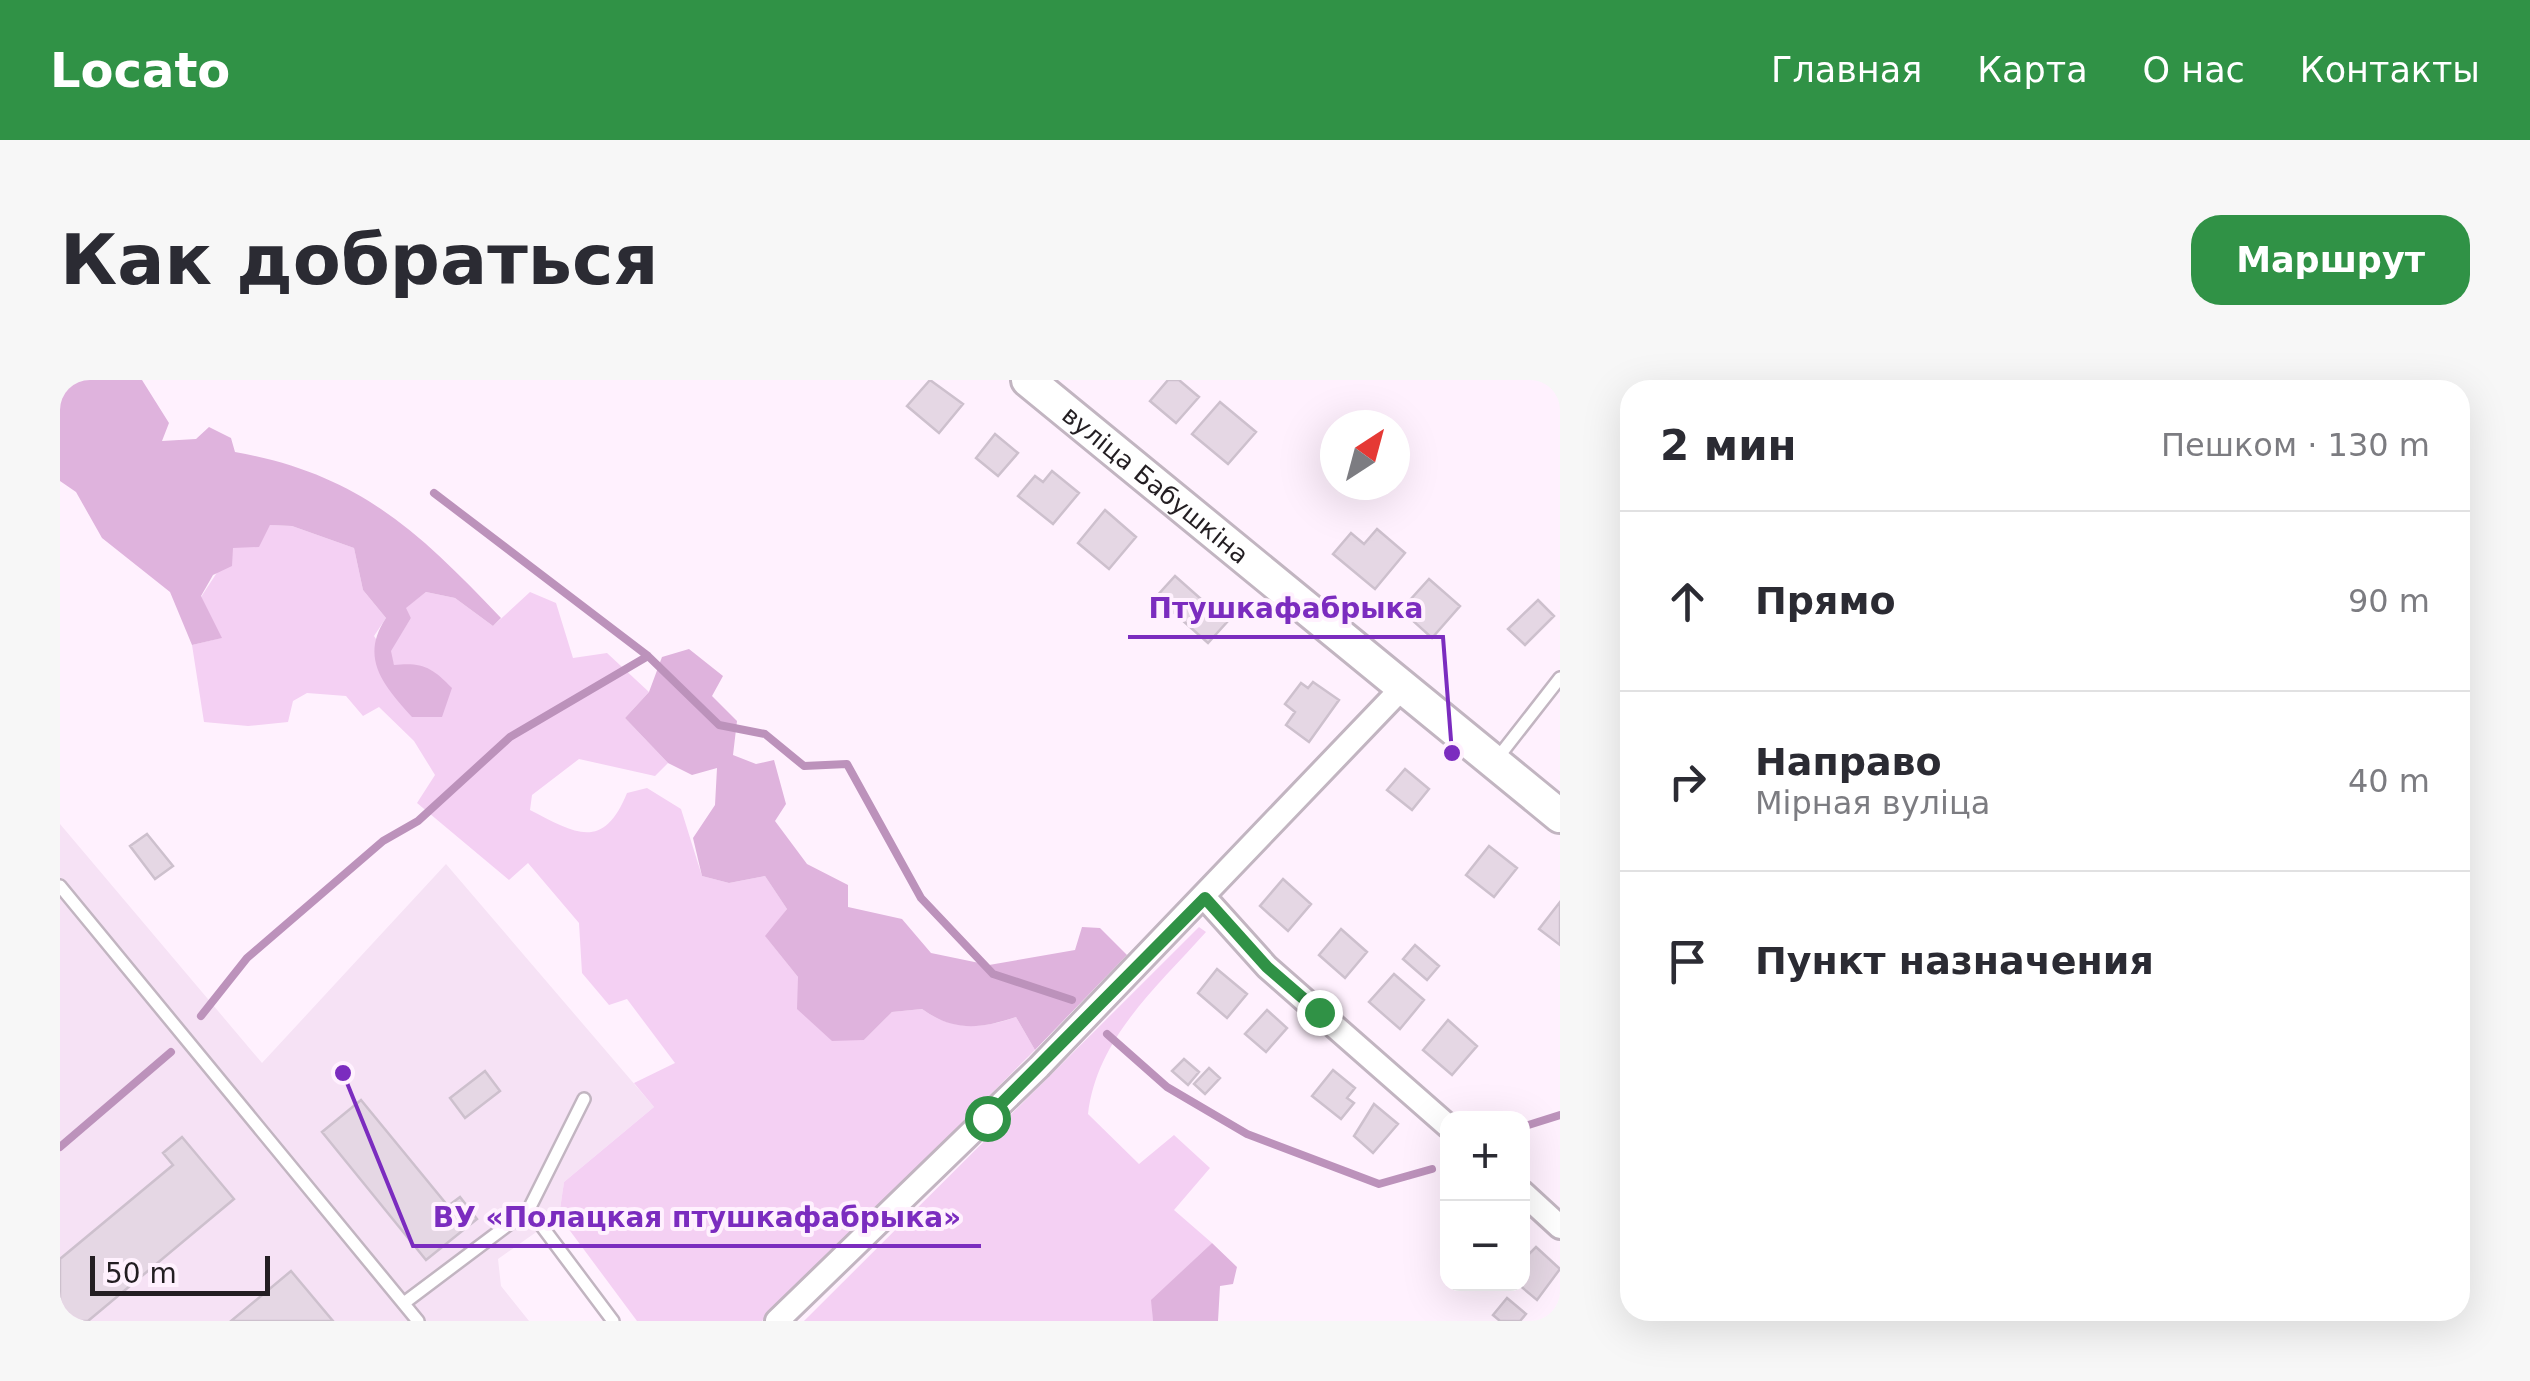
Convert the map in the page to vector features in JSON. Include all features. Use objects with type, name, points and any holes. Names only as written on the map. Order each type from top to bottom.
[{"type":"street","name":"вуліца Бабушкіна","points":[[1028,380],[1560,816]]},
{"type":"street","points":[[777,1321],[1039,1067],[1403,687]]},
{"type":"street","points":[[1205,898],[1267,967],[1440,1119]]},
{"type":"street","points":[[1530,1199],[1560,1226]]},
{"type":"lane","points":[[1494,763],[1560,678]]},
{"type":"lane","points":[[60,886],[418,1321]]},
{"type":"lane","points":[[404,1303],[529,1209],[584,1100]]},
{"type":"lane","points":[[529,1209],[613,1321]]},
{"type":"shaded area","points":[[60,380],[142,380],[169,423],[162,441],[196,439],[209,427],[231,438],[235,452],[279,462],[352,491],[442,558],[501,618],[493,626],[455,598],[426,592],[406,608],[411,618],[391,651],[394,665],[426,668],[452,688],[442,717],[412,717],[384,683],[375,659],[375,646],[386,618],[363,590],[354,548],[292,526],[270,525],[259,547],[233,548],[232,566],[213,575],[201,596],[222,638],[192,645],[170,592],[102,538],[76,492],[60,481]]},
{"type":"shaded area","points":[[270,525],[292,526],[354,548],[363,590],[386,618],[374,636],[394,666],[390,651],[411,618],[405,608],[426,592],[455,598],[493,626],[530,592],[556,603],[573,658],[607,653],[649,692],[625,718],[668,763],[655,776],[579,759],[532,795],[530,810],[586,832],[608,824],[627,793],[647,788],[681,809],[702,876],[729,883],[765,876],[787,909],[766,937],[798,977],[864,1040],[892,1012],[922,1009],[945,1021],[968,1026],[1016,1017],[1035,1050],[762,1321],[637,1321],[559,1216],[564,1182],[654,1107],[634,1083],[675,1063],[627,999],[609,1005],[582,973],[579,923],[528,863],[509,880],[417,803],[435,775],[414,741],[379,707],[363,716],[346,696],[307,693],[293,701],[288,722],[248,726],[204,722],[192,645],[221,638],[201,597],[233,548]]},
{"type":"shaded area","points":[[689,649],[723,676],[712,696],[737,721],[733,755],[756,764],[774,760],[786,804],[775,821],[807,864],[848,885],[848,907],[902,919],[931,953],[989,965],[1075,950],[1082,927],[1100,928],[1127,955],[1035,1050],[1016,1017],[991,1024],[956,1025],[922,1009],[892,1012],[864,1040],[832,1041],[797,1009],[798,977],[765,936],[787,909],[765,876],[729,883],[702,876],[693,838],[715,805],[717,768],[692,775],[668,763],[625,718],[649,692],[662,657]]},
{"type":"shaded area","points":[[60,824],[262,1063],[446,864],[654,1107],[564,1182],[559,1216],[498,1259],[501,1286],[529,1321],[60,1321]]},
{"type":"shaded area","points":[[1199,927],[1206,932],[1116,1038],[1103,1061],[1088,1114],[1139,1164],[1174,1135],[1210,1168],[1174,1210],[1212,1243],[1152,1300],[1153,1321],[804,1321]]},
{"type":"shaded area","points":[[1212,1243],[1237,1267],[1233,1284],[1220,1286],[1218,1321],[1153,1321],[1151,1300]]},
{"type":"building","points":[[930,380],[963,404],[939,433],[907,406]]},
{"type":"building","points":[[1168,380],[1179,380],[1199,397],[1176,423],[1150,401]]},
{"type":"building","points":[[1220,402],[1256,432],[1228,464],[1192,434]]},
{"type":"building","points":[[995,434],[1018,453],[998,476],[976,458]]},
{"type":"building","points":[[1052,471],[1079,493],[1053,524],[1018,496],[1035,476],[1043,482]]},
{"type":"building","points":[[1105,510],[1136,537],[1109,569],[1078,543]]},
{"type":"building","points":[[1377,529],[1405,553],[1375,589],[1333,554],[1351,533],[1364,544]]},
{"type":"building","points":[[1175,576],[1227,622],[1208,643],[1156,597]]},
{"type":"building","points":[[1429,579],[1460,606],[1432,638],[1401,610]]},
{"type":"building","points":[[1538,600],[1554,616],[1525,645],[1508,629]]},
{"type":"building","points":[[1313,682],[1339,700],[1309,742],[1286,725],[1295,712],[1285,704],[1301,683],[1308,688]]},
{"type":"building","points":[[1405,769],[1429,789],[1412,810],[1387,790]]},
{"type":"building","points":[[147,834],[173,866],[155,879],[130,846]]},
{"type":"building","points":[[1489,846],[1517,868],[1494,897],[1466,875]]},
{"type":"building","points":[[1283,879],[1311,904],[1288,931],[1260,906]]},
{"type":"building","points":[[1560,902],[1560,945],[1539,929]]},
{"type":"building","points":[[1341,929],[1367,952],[1345,978],[1319,955]]},
{"type":"building","points":[[1415,945],[1439,966],[1427,980],[1403,959]]},
{"type":"building","points":[[1217,969],[1247,994],[1227,1018],[1198,993]]},
{"type":"building","points":[[1394,974],[1424,1000],[1400,1029],[1369,1002]]},
{"type":"building","points":[[1267,1010],[1287,1028],[1266,1052],[1245,1034]]},
{"type":"building","points":[[1448,1020],[1477,1046],[1452,1075],[1423,1050]]},
{"type":"building","points":[[1184,1059],[1199,1072],[1188,1085],[1172,1071]]},
{"type":"building","points":[[1209,1068],[1220,1078],[1205,1094],[1194,1084]]},
{"type":"building","points":[[1333,1070],[1355,1088],[1347,1098],[1354,1103],[1341,1119],[1312,1096]]},
{"type":"building","points":[[485,1071],[500,1091],[465,1118],[450,1098]]},
{"type":"building","points":[[361,1100],[448,1206],[460,1197],[477,1219],[426,1260],[322,1132]]},
{"type":"building","points":[[1374,1104],[1398,1124],[1373,1153],[1354,1136]]},
{"type":"building","points":[[182,1137],[234,1199],[88,1321],[60,1321],[60,1259],[173,1165],[163,1153]]},
{"type":"building","points":[[1536,1247],[1560,1269],[1537,1300],[1526,1291],[1530,1291],[1530,1253]]},
{"type":"building","points":[[291,1271],[333,1321],[231,1321]]},
{"type":"building","points":[[1507,1298],[1526,1314],[1520,1321],[1500,1321],[1493,1315]]},
{"type":"waterway","points":[[434,493],[648,656],[719,725],[765,734],[804,766],[847,764],[921,898],[993,974],[1072,1000]]},
{"type":"waterway","points":[[201,1016],[247,958],[383,841],[418,821],[510,737],[648,656]]},
{"type":"waterway","points":[[1107,1034],[1167,1087],[1247,1134],[1379,1184],[1432,1169]]},
{"type":"waterway","points":[[60,1147],[171,1052]]},
{"type":"waterway","points":[[1530,1124],[1560,1115]]},
{"type":"place","name":"Птушкафабрыка","points":[[1452,753]]},
{"type":"place","name":"ВУ «Полацкая птушкафабрыка»","points":[[343,1073]]},
{"type":"route","points":[[987,1118],[1205,898],[1267,967],[1319,1012]]}]
